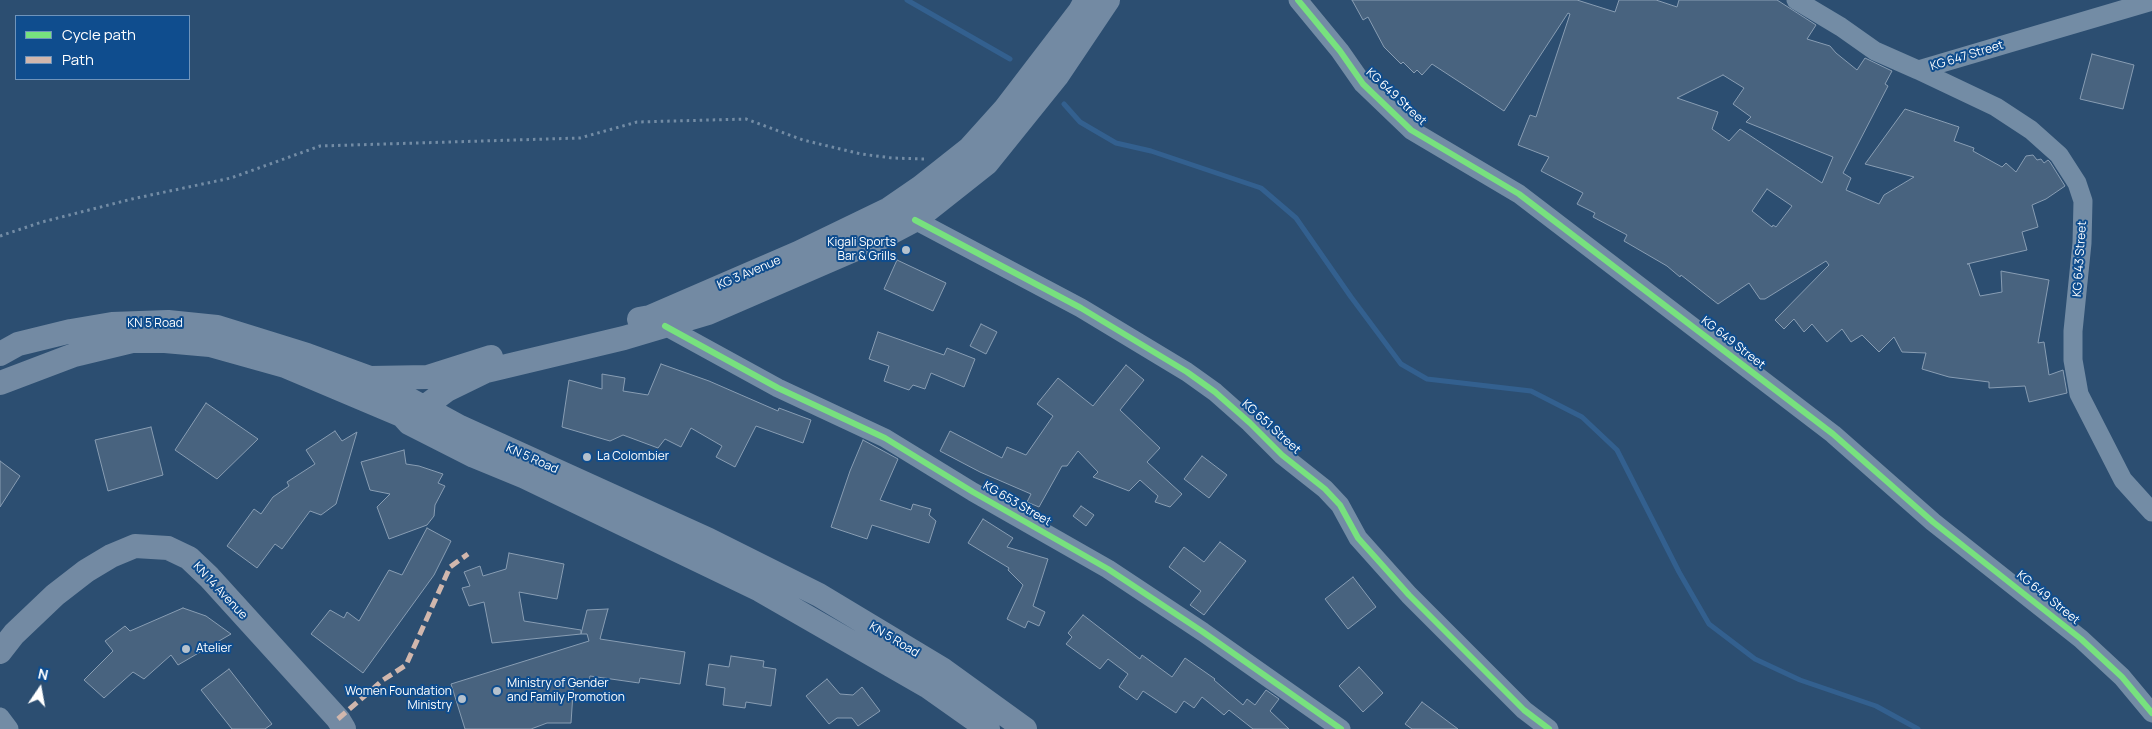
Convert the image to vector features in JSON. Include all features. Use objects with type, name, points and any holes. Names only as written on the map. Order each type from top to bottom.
[{"type":"main road","name":"KG 3 Avenue","points":[[370,378],[428,377],[496,356],[650,316],[798,253],[889,209],[946,169],[969,149],[1005,109],[1080,12],[1086,0]]},
{"type":"main road","name":"KG 3 Avenue","points":[[411,415],[448,390],[486,371],[624,338],[708,314],[879,239],[915,220],[986,163],[1057,76],[1108,0]]},
{"type":"main road","name":"KN 5 Road","points":[[0,354],[18,344],[72,330],[112,324],[168,322],[217,327],[307,355],[370,378]]},
{"type":"main road","name":"KN 5 Road","points":[[0,383],[74,355],[132,342],[210,345],[285,366],[411,415],[760,590],[927,686],[988,729]]},
{"type":"main road","points":[[370,378],[411,415]]},
{"type":"main road","points":[[460,427],[462,384]]},
{"type":"main road","name":"KN 5 Road","points":[[411,415],[460,427],[709,540],[819,594],[942,669],[1025,729]]},
{"type":"main road","name":"KN 14 Avenue","points":[[0,652],[14,634],[54,595],[86,571],[111,556],[135,546],[168,548],[189,558],[209,577],[338,718],[344,729]]},
{"type":"street","name":"KG 649 Street","points":[[1298,0],[1340,51],[1362,84],[1411,130],[1519,194],[1833,434],[1933,522],[2081,639],[2122,677],[2152,713]]},
{"type":"street","name":"KG 647 Street","points":[[1796,0],[1841,27],[1875,51],[1918,70],[2152,1]]},
{"type":"street","name":"KG 643 Street","points":[[1918,70],[1996,107],[2030,130],[2059,155],[2077,182],[2083,200],[2082,243],[2073,331],[2073,360],[2079,394],[2123,480],[2152,512]]},
{"type":"street","name":"KG 651 Street","points":[[915,220],[1081,308],[1180,367],[1214,392],[1250,422],[1282,455],[1326,489],[1340,505],[1358,538],[1409,595],[1524,710],[1549,729]]},
{"type":"street","name":"KG 653 Street","points":[[665,326],[778,388],[885,438],[973,492],[1108,570],[1203,632],[1342,729]]},
{"type":"street","points":[[0,717],[9,729]]},
{"type":"path","points":[[0,236],[42,222],[132,198],[231,178],[320,146],[580,138],[637,122],[746,119],[803,140],[861,154],[892,158],[925,159],[946,169]]},
{"type":"building","points":[[1352,0],[1577,0],[1615,12],[1619,0],[1656,0],[1677,7],[1679,0],[1777,0],[1816,25],[1807,39],[1830,46],[1857,70],[1865,58],[1892,71],[1885,84],[1888,86],[1843,173],[1851,178],[1846,190],[1879,204],[1884,195],[1914,177],[1865,164],[1905,109],[1959,127],[1954,141],[1974,148],[1973,151],[2002,167],[2006,163],[2016,172],[2026,156],[2033,155],[2037,160],[2041,159],[2044,163],[2048,160],[2050,162],[2065,186],[2046,199],[2032,205],[2038,227],[2022,232],[2027,250],[1967,264],[1969,264],[1980,296],[2002,292],[2001,271],[2049,280],[2038,343],[2044,342],[2049,375],[2063,370],[2067,393],[2029,402],[2025,386],[1989,388],[1989,382],[1949,377],[1922,369],[1926,353],[1902,352],[1894,337],[1879,352],[1862,335],[1851,342],[1842,329],[1827,342],[1812,324],[1804,332],[1794,319],[1784,329],[1775,320],[1829,265],[1826,261],[1765,299],[1760,299],[1749,283],[1718,304],[1681,275],[1680,277],[1667,266],[1624,241],[1627,235],[1593,217],[1595,213],[1577,204],[1583,193],[1541,171],[1549,157],[1518,145],[1530,115],[1536,117],[1570,14],[1568,13],[1504,111],[1432,64],[1422,75],[1417,70],[1414,73],[1403,62],[1401,64],[1384,47],[1368,17],[1363,20]],"holes":[[[1723,75],[1744,88],[1733,104],[1751,117],[1746,122],[1833,157],[1822,183],[1740,129],[1729,141],[1712,129],[1718,112],[1677,98]],[[1767,189],[1792,206],[1776,227],[1773,225],[1772,227],[1752,211]]]},
{"type":"building","points":[[2092,54],[2134,65],[2123,109],[2080,99]]},
{"type":"building","points":[[897,260],[946,283],[933,311],[884,289]]},
{"type":"building","points":[[981,324],[997,332],[986,354],[970,346]]},
{"type":"building","points":[[878,332],[944,355],[947,348],[975,359],[964,387],[931,373],[925,389],[913,385],[909,390],[884,381],[889,366],[869,359]]},
{"type":"building","points":[[661,364],[709,381],[778,411],[779,408],[811,420],[803,443],[756,426],[735,467],[716,457],[722,446],[691,428],[681,447],[665,439],[658,448],[623,435],[610,441],[562,427],[569,380],[602,389],[602,374],[625,378],[623,391],[648,395]]},
{"type":"building","points":[[1126,365],[1144,380],[1120,410],[1160,448],[1147,462],[1182,494],[1170,507],[1155,502],[1158,496],[1140,480],[1129,491],[1093,477],[1098,472],[1078,451],[1067,466],[1062,466],[1039,507],[1027,502],[1031,494],[980,472],[940,451],[950,431],[1002,458],[1007,447],[1026,455],[1053,416],[1037,404],[1058,378],[1093,406]]},
{"type":"building","points":[[206,403],[258,439],[217,479],[175,450]]},
{"type":"building","points":[[151,427],[163,475],[108,491],[95,440]]},
{"type":"building","points":[[335,431],[342,441],[357,432],[336,504],[321,515],[310,511],[282,549],[275,544],[257,568],[227,546],[254,509],[261,514],[273,497],[289,486],[287,482],[315,464],[306,450]]},
{"type":"building","points":[[863,440],[898,459],[880,500],[911,510],[913,504],[931,509],[929,515],[936,521],[929,543],[872,525],[867,539],[831,527]]},
{"type":"building","points":[[404,450],[406,464],[443,474],[438,483],[445,486],[435,505],[434,516],[427,525],[389,539],[377,507],[390,494],[370,490],[361,462]]},
{"type":"building","points":[[1202,456],[1227,475],[1209,498],[1184,479]]},
{"type":"building","points":[[0,461],[20,476],[0,507]]},
{"type":"building","points":[[1081,506],[1094,515],[1086,526],[1073,516]]},
{"type":"building","points":[[983,519],[1013,538],[1007,547],[1048,559],[1033,606],[1045,612],[1039,626],[1028,621],[1025,628],[1007,619],[1023,585],[1008,570],[1009,568],[968,543]]},
{"type":"building","points":[[427,528],[451,541],[434,575],[363,673],[311,634],[330,610],[344,618],[347,612],[359,621],[389,570],[402,575]]},
{"type":"building","points":[[1220,542],[1246,561],[1204,615],[1190,605],[1201,591],[1169,567],[1184,547],[1204,562]]},
{"type":"building","points":[[509,553],[564,564],[557,599],[519,592],[524,621],[581,630],[581,634],[492,643],[484,602],[469,606],[462,588],[470,586],[464,572],[480,566],[483,576],[506,569]]},
{"type":"building","points":[[1353,577],[1376,607],[1348,629],[1325,599]]},
{"type":"building","points":[[183,608],[206,616],[231,634],[178,665],[171,655],[144,679],[133,672],[104,698],[84,680],[113,651],[105,641],[125,626],[130,631]]},
{"type":"building","points":[[608,609],[600,639],[685,652],[680,684],[640,678],[639,683],[590,676],[589,681],[574,678],[571,723],[547,723],[531,729],[465,729],[451,684],[589,641],[587,634],[581,634],[587,610]]},
{"type":"building","points":[[1083,615],[1140,659],[1142,655],[1172,677],[1185,658],[1215,679],[1243,705],[1247,699],[1255,705],[1266,690],[1279,699],[1270,711],[1289,729],[1253,729],[1229,710],[1224,715],[1202,697],[1194,708],[1184,701],[1176,713],[1143,691],[1137,700],[1119,687],[1128,674],[1108,659],[1100,669],[1066,644],[1072,637],[1068,633]]},
{"type":"building","points":[[731,656],[764,661],[763,667],[776,669],[771,706],[746,702],[745,708],[723,705],[725,688],[706,685],[709,664],[729,667]]},
{"type":"building","points":[[1359,667],[1383,693],[1363,712],[1339,686]]},
{"type":"building","points":[[229,669],[272,724],[265,729],[232,729],[201,690]]},
{"type":"building","points":[[827,679],[840,694],[853,695],[862,687],[880,711],[858,726],[852,718],[837,718],[829,724],[806,696]]},
{"type":"building","points":[[1422,702],[1458,729],[1412,729],[1405,724]]},
{"type":"waterway","points":[[907,0],[1010,59]]},
{"type":"waterway","points":[[1064,104],[1080,122],[1116,143],[1151,151],[1261,188],[1296,218],[1401,364],[1427,379],[1531,391],[1582,417],[1617,450],[1679,572],[1709,624],[1755,659],[1800,680],[1876,706],[1918,729]]},
{"type":"marked path","points":[[338,719],[383,680],[406,665],[450,567],[468,554]]},
{"type":"cycle path","points":[[1298,0],[1340,51],[1363,84],[1411,130],[1519,194],[1833,434],[1933,522],[2081,639],[2122,677],[2152,713]]},
{"type":"cycle path","points":[[915,220],[1081,308],[1187,372],[1215,392],[1282,455],[1325,489],[1340,505],[1358,538],[1409,595],[1524,710],[1549,729]]},
{"type":"cycle path","points":[[665,326],[778,388],[885,438],[973,492],[1108,569],[1203,632],[1341,729]]},
{"type":"place","name":"Kigali Sports Bar & Grills","points":[[906,250]]},
{"type":"place","name":"La Colombier","points":[[587,457]]},
{"type":"place","name":"Atelier","points":[[186,649]]},
{"type":"place","name":"Ministry of Gender and Family Promotion","points":[[497,691]]},
{"type":"place","name":"Women Foundation Ministry","points":[[462,699]]}]
